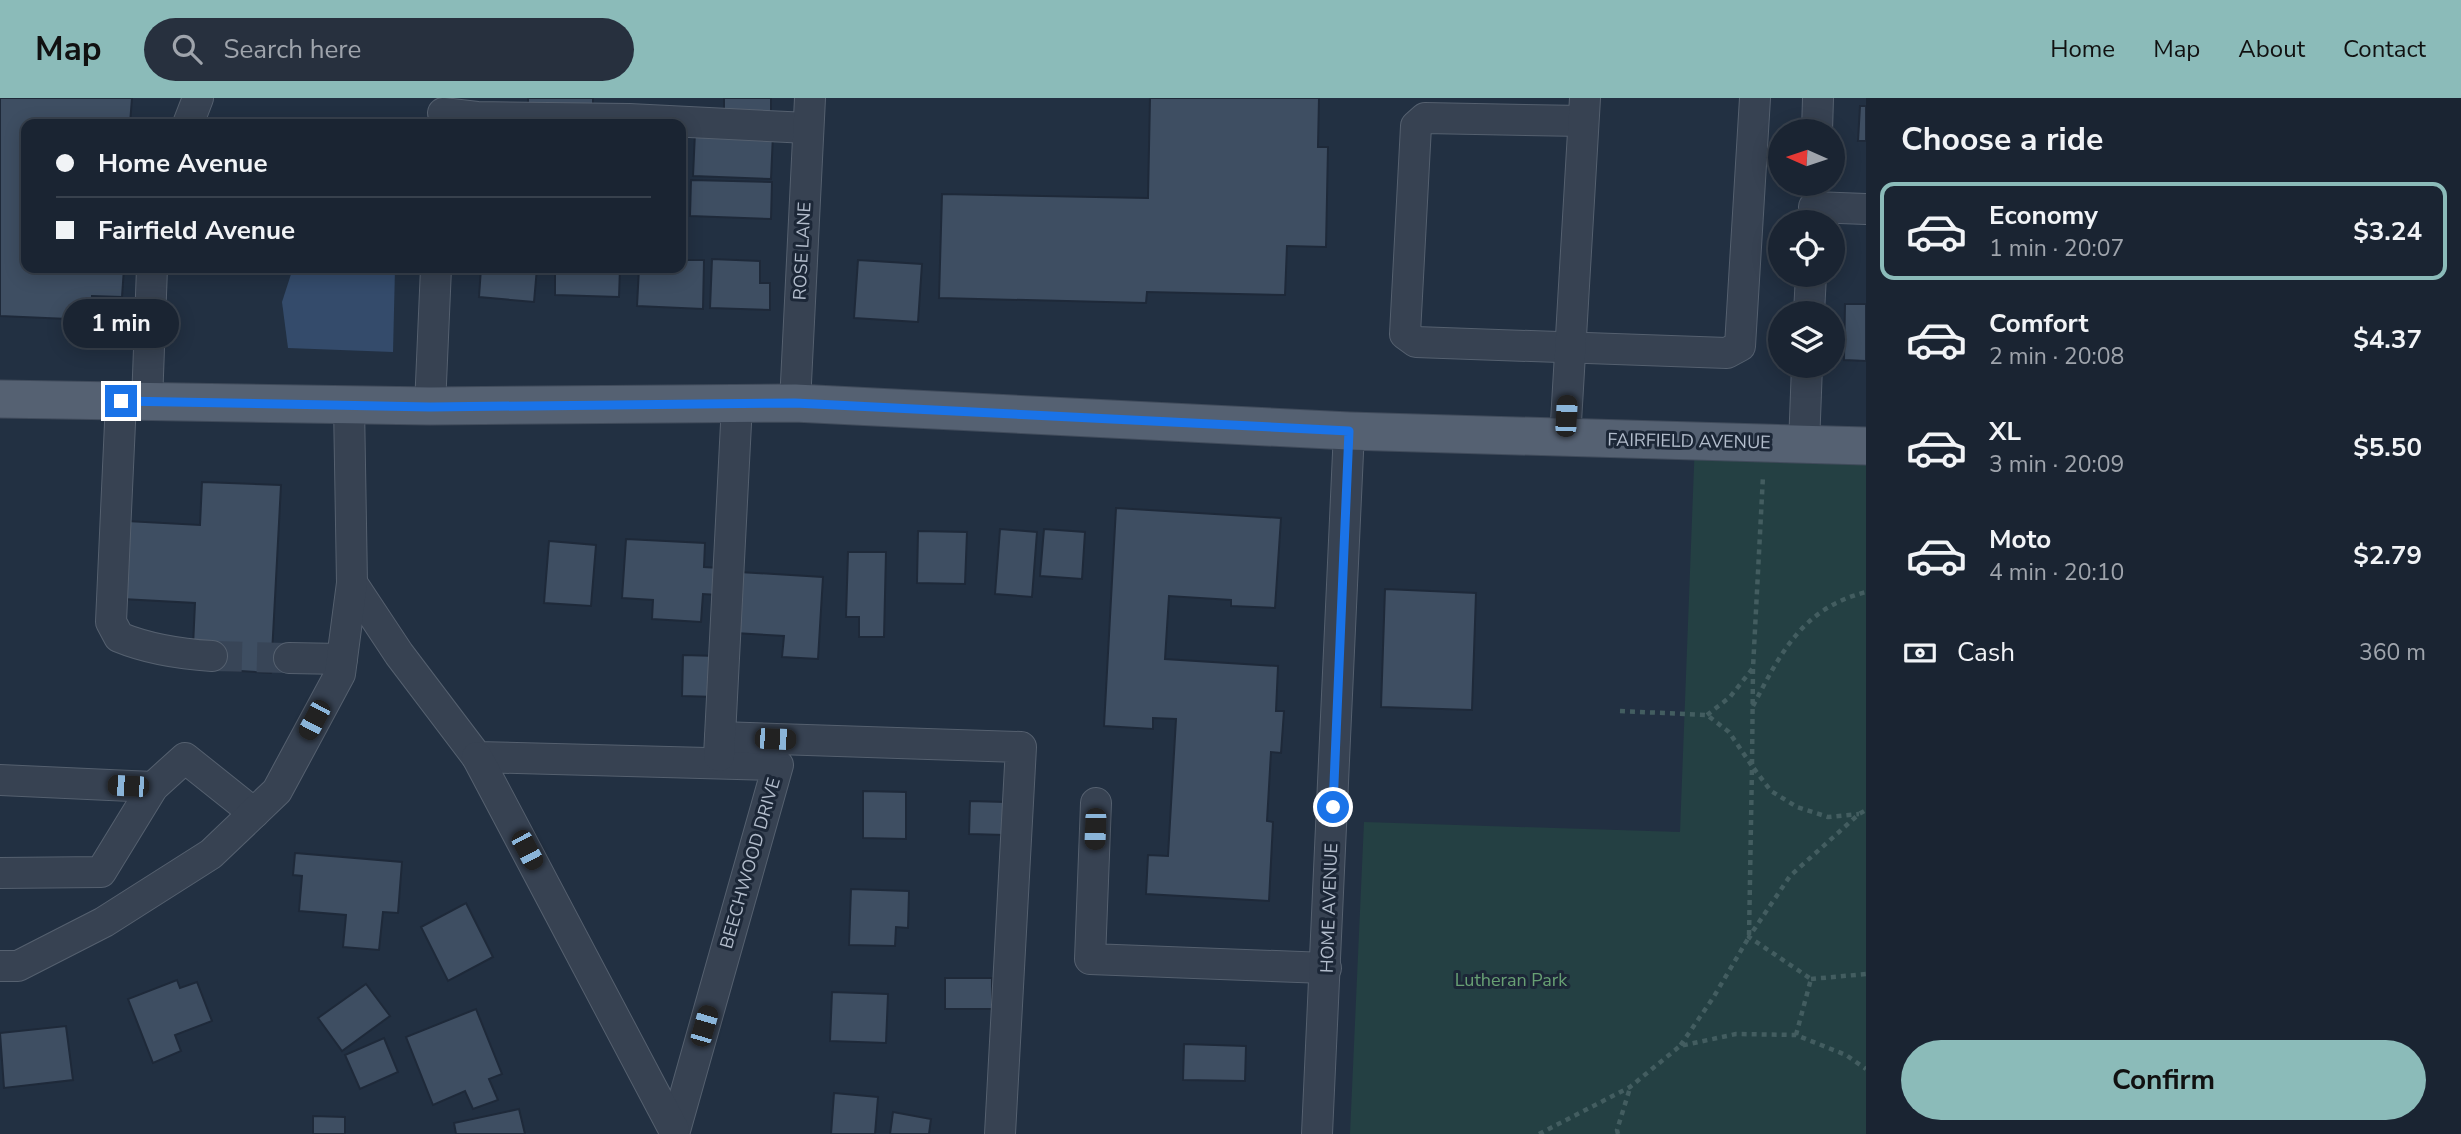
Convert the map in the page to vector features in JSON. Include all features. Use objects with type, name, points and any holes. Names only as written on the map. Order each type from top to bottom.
[{"type":"main road","name":"FAIRFIELD AVENUE","points":[[0,399],[430,407],[795,403],[1349,431],[1866,446]]},
{"type":"street","name":"ROSE LANE","points":[[795,403],[810,98]]},
{"type":"street","points":[[1565,439],[1570,349],[1583,110],[1425,118],[1416,126],[1405,334],[1416,342],[1570,349],[1727,353],[1740,346],[1755,98]]},
{"type":"street","points":[[1817,119],[1818,98]]},
{"type":"street","points":[[443,112],[477,117],[680,110],[808,128]]},
{"type":"street","points":[[1814,204],[1866,209]]},
{"type":"street","points":[[151,273],[117,543],[111,622],[118,636],[138,645],[212,656]]},
{"type":"street","points":[[430,407],[436,273]]},
{"type":"street","points":[[1804,445],[1807,378]]},
{"type":"street","points":[[737,404],[720,750],[1021,747],[1000,1134]]},
{"type":"street","points":[[0,966],[18,967],[104,922],[211,855],[277,790],[340,674],[352,583],[349,405]]},
{"type":"street","name":"HOME AVENUE","points":[[1317,1134],[1349,431]]},
{"type":"street","name":"BEECHWOOD DRIVE","points":[[352,583],[399,653],[477,757],[674,1132]]},
{"type":"street","points":[[289,658],[341,659]]},
{"type":"street","name":"BEECHWOOD DRIVE","points":[[477,757],[720,750],[778,765],[674,1132]]},
{"type":"street","points":[[0,873],[101,872],[153,788],[185,758],[254,813]]},
{"type":"street","points":[[0,780],[153,788]]},
{"type":"street","points":[[1096,803],[1090,959],[1326,968]]},
{"type":"path","points":[[1749,937],[1753,668],[1764,443]]},
{"type":"path","points":[[1753,707],[1779,655],[1814,615],[1866,592]]},
{"type":"path","points":[[1707,715],[1730,697],[1753,668]]},
{"type":"path","points":[[1620,711],[1707,715],[1729,732],[1771,791],[1797,807],[1828,817],[1859,814]]},
{"type":"path","points":[[1539,1134],[1630,1087],[1680,1046],[1790,876],[1866,810]]},
{"type":"path","points":[[1749,937],[1811,979],[1866,974]]},
{"type":"path","points":[[1796,1035],[1811,979]]},
{"type":"path","points":[[1680,1046],[1736,1034],[1796,1035],[1846,1055],[1866,1069]]},
{"type":"path","points":[[1618,1134],[1630,1087]]},
{"type":"green space","name":"Lutheran Park","points":[[1695,441],[1866,444],[1866,1134],[1350,1134],[1364,822],[1680,832]]},
{"type":"water","points":[[291,273],[395,273],[393,352],[288,348],[282,302]]},
{"type":"building","points":[[0,98],[132,98],[130,119],[21,119],[21,273],[124,273],[122,297],[92,296],[91,320],[0,316]]},
{"type":"building","points":[[528,98],[593,98],[593,107],[528,105]]},
{"type":"building","points":[[724,98],[771,98],[771,116],[724,115]]},
{"type":"building","points":[[1150,98],[1319,98],[1318,147],[1328,147],[1326,247],[1287,246],[1285,295],[1147,292],[1146,303],[939,298],[942,194],[1148,198]]},
{"type":"building","points":[[1860,106],[1866,106],[1866,141],[1858,141]]},
{"type":"building","points":[[695,132],[773,134],[771,179],[693,176]]},
{"type":"building","points":[[691,180],[772,182],[771,219],[690,216]]},
{"type":"building","points":[[712,259],[760,261],[760,283],[770,283],[770,310],[710,308]]},
{"type":"building","points":[[686,260],[704,260],[703,309],[637,306],[639,273],[686,273]]},
{"type":"building","points":[[858,260],[922,264],[918,322],[854,318]]},
{"type":"building","points":[[481,273],[537,273],[534,302],[479,297]]},
{"type":"building","points":[[555,273],[620,273],[619,297],[555,295]]},
{"type":"building","points":[[1845,304],[1866,304],[1866,361],[1845,360]]},
{"type":"building","points":[[202,482],[281,485],[271,673],[192,668],[195,603],[104,598],[108,520],[200,525]]},
{"type":"building","points":[[1116,508],[1281,518],[1275,608],[1231,606],[1231,600],[1169,596],[1165,659],[1278,666],[1276,711],[1284,711],[1281,753],[1271,752],[1267,821],[1273,822],[1269,901],[1146,894],[1148,855],[1168,856],[1176,719],[1153,718],[1153,729],[1104,726]]},
{"type":"building","points":[[1000,529],[1037,532],[1032,597],[995,594]]},
{"type":"building","points":[[1044,529],[1085,532],[1082,579],[1040,576]]},
{"type":"building","points":[[918,531],[967,532],[965,584],[917,583]]},
{"type":"building","points":[[626,539],[705,543],[704,567],[720,568],[719,595],[703,594],[701,622],[652,619],[653,600],[622,598]]},
{"type":"building","points":[[549,541],[596,545],[591,606],[544,603]]},
{"type":"building","points":[[848,552],[886,552],[884,637],[859,637],[859,617],[846,617]]},
{"type":"building","points":[[739,572],[823,577],[818,659],[782,657],[784,636],[735,633]]},
{"type":"building","points":[[1385,589],[1476,593],[1472,710],[1381,707]]},
{"type":"building","points":[[683,655],[717,656],[716,697],[682,696]]},
{"type":"building","points":[[863,791],[906,792],[906,839],[863,838]]},
{"type":"building","points":[[970,801],[1006,802],[1005,835],[969,834]]},
{"type":"building","points":[[295,853],[402,862],[398,913],[383,912],[379,950],[343,947],[346,915],[299,911],[302,876],[293,875]]},
{"type":"building","points":[[851,889],[909,891],[908,928],[896,927],[895,946],[849,945]]},
{"type":"building","points":[[466,903],[493,957],[448,981],[421,927]]},
{"type":"building","points":[[945,978],[992,978],[992,1009],[945,1009]]},
{"type":"building","points":[[177,980],[180,988],[197,982],[212,1021],[175,1035],[181,1051],[153,1063],[128,999]]},
{"type":"building","points":[[366,984],[390,1016],[342,1051],[318,1018]]},
{"type":"building","points":[[832,992],[888,994],[886,1043],[830,1041]]},
{"type":"building","points":[[476,1009],[502,1074],[489,1079],[498,1100],[473,1109],[465,1091],[433,1105],[406,1037]]},
{"type":"building","points":[[66,1026],[73,1080],[4,1088],[0,1033]]},
{"type":"building","points":[[384,1038],[398,1072],[360,1089],[345,1055]]},
{"type":"building","points":[[1184,1044],[1246,1046],[1245,1081],[1183,1080]]},
{"type":"building","points":[[834,1093],[878,1097],[875,1134],[831,1134]]},
{"type":"building","points":[[519,1109],[525,1134],[456,1134],[454,1123]]},
{"type":"building","points":[[893,1112],[931,1119],[929,1134],[890,1134]]},
{"type":"building","points":[[313,1116],[345,1117],[345,1134],[313,1134]]},
{"type":"tunnel","points":[[212,656],[289,658]]},
{"type":"route","points":[[121,401],[430,407],[795,403],[1349,431],[1333,807]]}]
